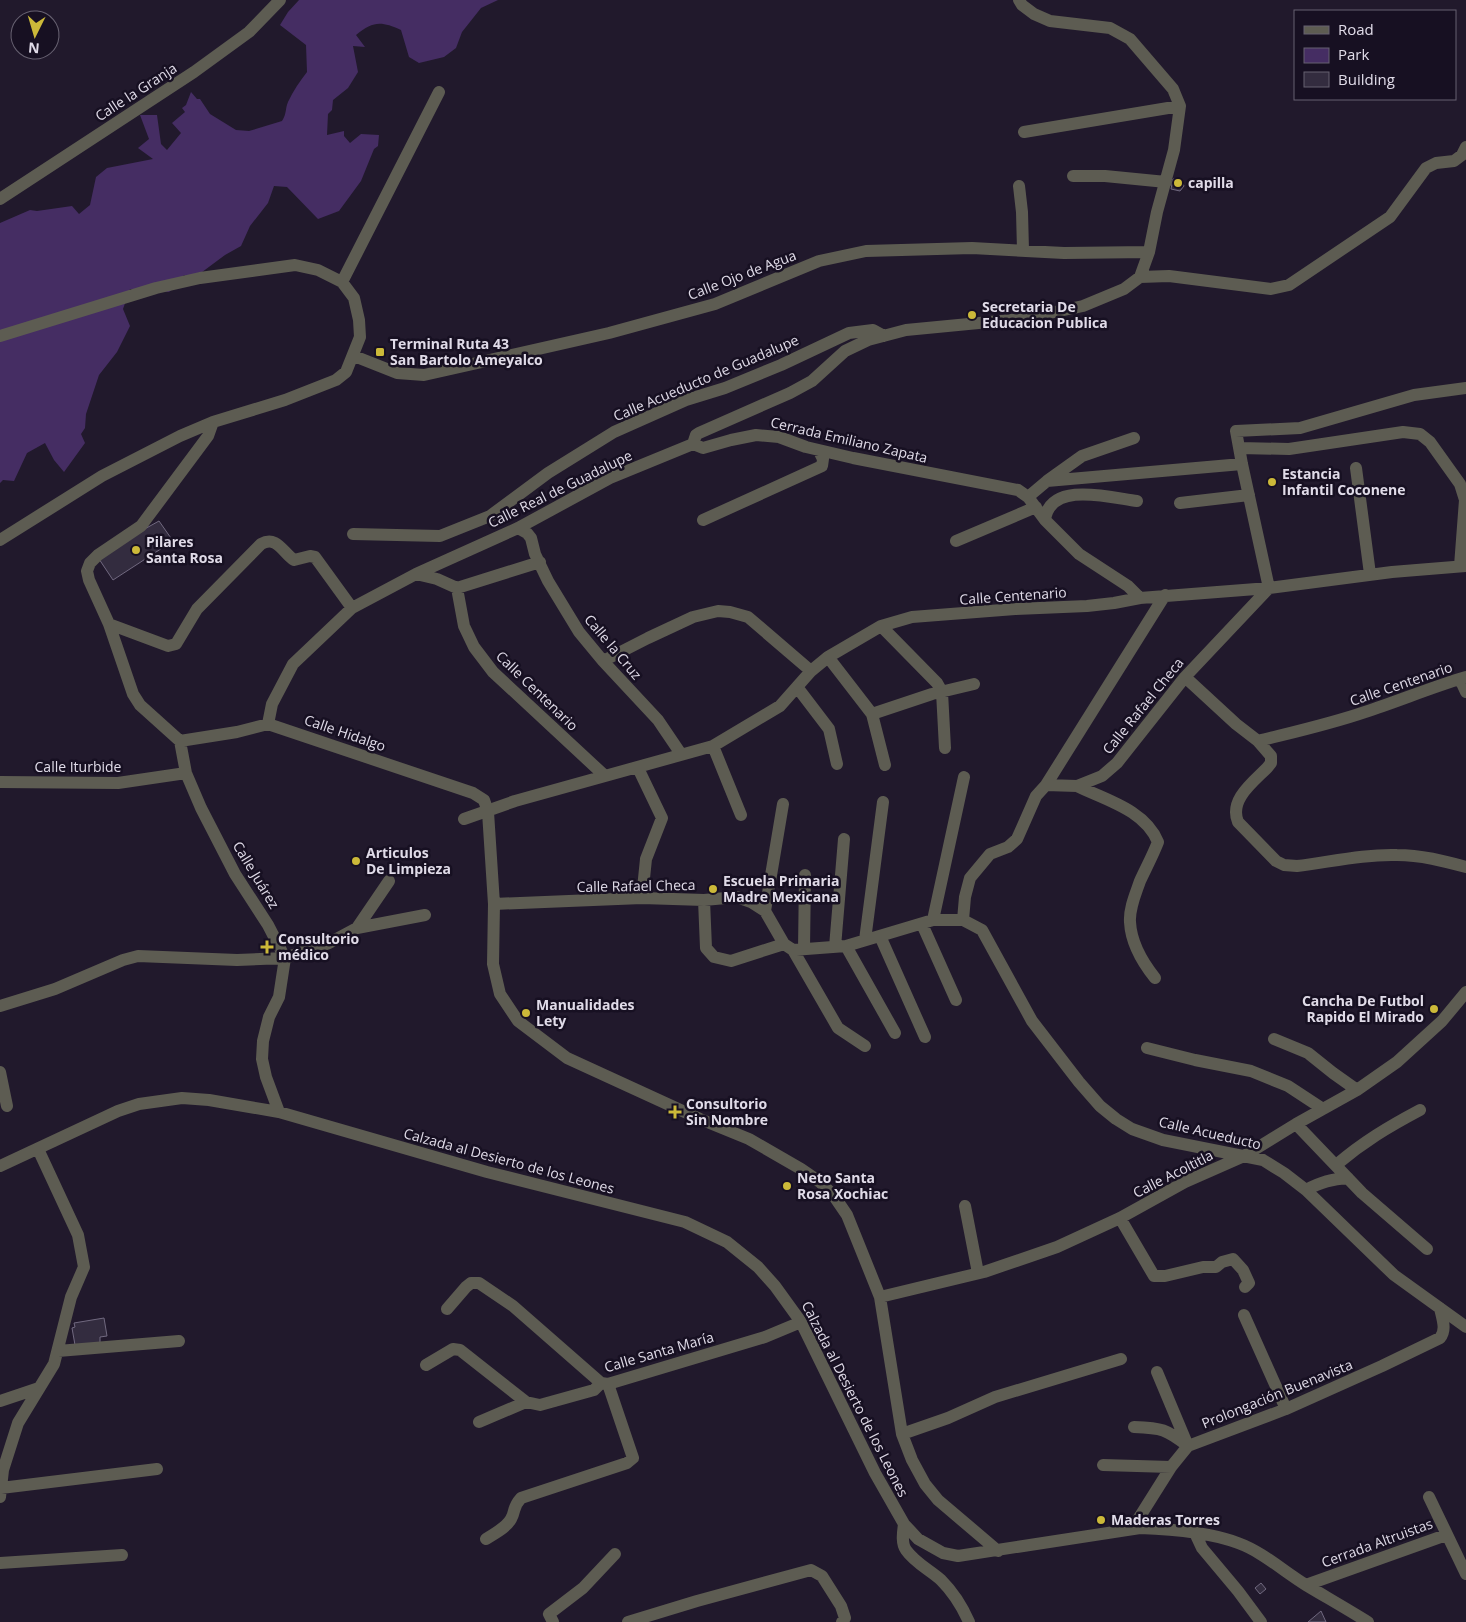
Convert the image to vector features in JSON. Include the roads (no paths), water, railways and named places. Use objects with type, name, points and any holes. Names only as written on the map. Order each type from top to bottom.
[{"type":"street","name":"Calle la Granja","points":[[0,199],[194,72],[249,32],[280,0]]},
{"type":"street","points":[[1019,0],[1022,5],[1034,14],[1050,21],[1110,28],[1130,38],[1172,89],[1180,106],[1174,150],[1157,212],[1149,252],[1140,277],[1169,276],[1271,289],[1289,285],[1390,217],[1426,168],[1436,163],[1454,161],[1462,155],[1466,147]]},
{"type":"street","points":[[342,282],[439,92]]},
{"type":"street","points":[[1024,132],[1180,106]]},
{"type":"street","points":[[1072,176],[1104,176],[1166,182]]},
{"type":"street","points":[[1019,186],[1023,250]]},
{"type":"street","name":"Calle Ojo de Agua","points":[[354,356],[397,373],[424,375],[609,333],[706,306],[819,262],[866,251],[972,248],[1064,253],[1149,252]]},
{"type":"street","points":[[0,336],[156,288],[200,278],[295,265],[318,270],[342,282],[354,298],[359,320],[360,337],[346,372],[336,380],[285,400],[213,422],[172,439],[102,476],[0,540]]},
{"type":"street","name":"Calle Real de Guadalupe","points":[[268,724],[272,704],[293,664],[352,608],[416,574],[518,528],[610,478],[693,444],[696,435],[699,433],[812,381],[845,350],[868,340],[906,330],[1021,318],[1083,306],[1124,289],[1140,277]]},
{"type":"street","name":"Calle Acueducto de Guadalupe","points":[[353,534],[440,536],[490,516],[548,473],[614,432],[686,400],[725,388],[781,365],[843,335],[860,330],[873,330],[884,336]]},
{"type":"street","points":[[1269,588],[1236,431],[1300,428],[1414,395],[1466,388]]},
{"type":"street","points":[[213,422],[208,436],[140,526],[98,555],[90,563],[88,571],[89,580],[109,624],[133,694],[140,705],[180,741],[237,732],[268,724]]},
{"type":"street","points":[[1240,448],[1290,449],[1403,432],[1420,434],[1430,442],[1443,458],[1460,484],[1465,500],[1463,566]]},
{"type":"street","name":"Cerrada Emiliano Zapata","points":[[693,444],[698,448],[703,448],[756,435],[780,437],[819,450],[1018,490],[1032,502]]},
{"type":"street","points":[[956,541],[1032,502],[1047,481],[1082,456],[1134,438]]},
{"type":"street","points":[[702,520],[822,466],[823,459],[819,450]]},
{"type":"street","points":[[1047,481],[1242,464]]},
{"type":"street","points":[[1356,468],[1370,574]]},
{"type":"street","points":[[1045,520],[1046,511],[1053,504],[1066,496],[1078,493],[1138,501]]},
{"type":"street","points":[[1180,503],[1248,494]]},
{"type":"street","points":[[1032,502],[1045,520],[1079,554],[1128,586],[1140,598]]},
{"type":"street","name":"Calle la Cruz","points":[[518,528],[527,533],[531,538],[535,554],[548,581],[579,632],[603,661],[658,720],[681,754]]},
{"type":"street","points":[[109,624],[168,646],[176,644],[197,609],[265,542],[273,542],[294,560],[310,556],[315,557],[352,608]]},
{"type":"street","points":[[416,574],[437,579],[457,588],[540,562]]},
{"type":"street","name":"Calle Centenario","points":[[464,820],[514,801],[713,746],[780,706],[811,671],[828,657],[881,626],[912,617],[1087,606],[1140,598],[1269,588],[1370,574],[1463,566]]},
{"type":"street","name":"Calle Centenario","points":[[457,588],[464,626],[474,647],[493,672],[604,776]]},
{"type":"street","name":"Calle Rafael Checa","points":[[1046,785],[1077,786],[1102,776],[1117,763],[1185,677],[1269,588]]},
{"type":"street","points":[[704,900],[706,948],[714,956],[731,961],[793,948],[841,946],[927,922],[963,920],[965,896],[970,878],[990,854],[1008,847],[1017,839],[1036,796],[1046,785],[1165,596]]},
{"type":"street","points":[[603,661],[693,618],[718,611],[748,617],[811,671]]},
{"type":"street","points":[[881,626],[937,683],[942,692],[945,748]]},
{"type":"street","points":[[828,657],[872,714],[885,765]]},
{"type":"street","points":[[1185,677],[1236,724],[1258,741],[1270,754],[1272,759],[1267,768],[1239,798],[1235,814],[1238,822],[1276,861],[1284,865],[1297,866],[1375,855],[1399,855],[1435,859],[1466,867]]},
{"type":"street","points":[[1463,678],[1466,692]]},
{"type":"street","name":"Calle Centenario","points":[[1258,741],[1326,725],[1463,678]]},
{"type":"street","points":[[872,714],[974,684]]},
{"type":"street","points":[[798,687],[829,729],[837,764]]},
{"type":"street","name":"Calle Hidalgo","points":[[268,724],[473,793],[484,800],[488,812]]},
{"type":"street","name":"Calle Juárez","points":[[180,741],[186,773],[201,808],[235,874],[268,925],[285,958]]},
{"type":"street","points":[[713,746],[741,815]]},
{"type":"street","points":[[638,768],[662,818],[646,859],[642,898]]},
{"type":"street","name":"Calle Iturbide","points":[[0,782],[118,783],[186,773]]},
{"type":"street","points":[[956,1000],[927,922],[964,777]]},
{"type":"street","points":[[1077,786],[1129,811],[1145,822],[1154,832],[1158,842],[1132,905],[1130,922],[1135,943],[1145,965],[1155,978]]},
{"type":"street","points":[[866,940],[883,802]]},
{"type":"street","points":[[783,804],[765,911],[793,948],[838,1028],[865,1046]]},
{"type":"street","points":[[488,812],[494,904],[493,964],[500,994],[518,1020],[567,1058],[700,1119],[749,1139],[801,1169],[820,1182],[834,1196],[847,1215],[880,1297],[902,1434],[912,1460],[925,1484],[938,1500],[998,1551]]},
{"type":"street","points":[[844,839],[841,946],[895,1033]]},
{"type":"street","points":[[793,948],[805,875]]},
{"type":"street","points":[[357,928],[390,881]]},
{"type":"street","name":"Calle Rafael Checa","points":[[494,904],[642,898],[704,900],[737,897],[751,902],[765,911]]},
{"type":"street","points":[[0,1006],[55,989],[123,960],[138,956],[237,960],[285,958],[329,943],[357,928],[425,915]]},
{"type":"street","name":"Calle Acueducto","points":[[963,920],[982,930],[1032,1021],[1078,1082],[1111,1115],[1132,1129],[1163,1140],[1263,1160],[1284,1172],[1306,1190],[1394,1275],[1466,1327]]},
{"type":"street","points":[[880,936],[925,1036]]},
{"type":"street","points":[[278,1112],[262,1060],[263,1041],[279,996],[285,958]]},
{"type":"street","name":"Calle Acoltitla","points":[[880,1297],[978,1273],[1057,1247],[1120,1218],[1184,1182],[1244,1156],[1357,1090],[1397,1062],[1442,1021],[1466,992]]},
{"type":"street","points":[[1274,1039],[1308,1053],[1333,1074],[1357,1090]]},
{"type":"street","points":[[1146,1048],[1251,1071],[1288,1086],[1323,1109]]},
{"type":"street","points":[[0,1072],[7,1106]]},
{"type":"street","name":"Calzada al Desierto de los Leones","points":[[0,1166],[118,1111],[139,1104],[182,1098],[209,1100],[278,1112],[486,1172],[685,1222],[727,1242],[758,1267],[775,1286],[801,1322],[875,1473],[904,1524],[918,1539],[951,1556],[998,1551],[1132,1529],[1195,1533],[1236,1542],[1252,1549],[1306,1585],[1368,1622]]},
{"type":"street","points":[[1336,1166],[1359,1145],[1420,1110]]},
{"type":"street","points":[[1296,1124],[1378,1208],[1427,1249]]},
{"type":"street","points":[[38,1149],[78,1235],[84,1267],[71,1297],[54,1364],[18,1423],[4,1470],[1,1492],[157,1469]]},
{"type":"street","points":[[1306,1190],[1322,1181],[1348,1178]]},
{"type":"street","points":[[965,1206],[978,1273]]},
{"type":"street","points":[[1120,1218],[1154,1276],[1164,1276],[1202,1267],[1216,1267],[1222,1262],[1233,1259],[1247,1277],[1249,1282],[1245,1287]]},
{"type":"street","points":[[447,1309],[471,1283],[479,1283],[513,1306],[605,1384],[633,1458],[627,1463],[521,1498],[515,1505],[512,1518],[504,1527],[486,1538]]},
{"type":"street","name":"Prolongación Buenavista","points":[[1188,1446],[1286,1409],[1440,1338],[1444,1330],[1440,1308]]},
{"type":"street","points":[[1244,1315],[1286,1409]]},
{"type":"street","name":"Calle Santa María","points":[[526,1402],[540,1405],[594,1390],[605,1384],[765,1336],[801,1322]]},
{"type":"street","points":[[58,1351],[178,1341]]},
{"type":"street","points":[[426,1365],[453,1349],[460,1350],[526,1402],[479,1422]]},
{"type":"street","points":[[902,1434],[948,1418],[994,1397],[1121,1359]]},
{"type":"street","points":[[1157,1372],[1188,1446]]},
{"type":"street","points":[[0,1401],[39,1388]]},
{"type":"street","points":[[1134,1427],[1156,1428],[1168,1431],[1188,1446]]},
{"type":"street","points":[[1132,1529],[1171,1467],[1188,1446]]},
{"type":"street","points":[[1102,1465],[1171,1467]]},
{"type":"street","points":[[1429,1497],[1446,1535]]},
{"type":"street","points":[[904,1524],[902,1537],[905,1549],[949,1589],[961,1603],[969,1622]]},
{"type":"street","points":[[1195,1533],[1202,1548],[1261,1622]]},
{"type":"street","name":"Cerrada Altruistas","points":[[1306,1585],[1446,1535],[1466,1574]]},
{"type":"street","points":[[552,1622],[549,1614],[583,1588],[615,1554]]},
{"type":"street","points":[[0,1563],[122,1555]]},
{"type":"street","points":[[628,1622],[697,1600],[811,1570],[822,1576],[841,1606],[845,1618],[842,1622]]},
{"type":"place","name":"capilla","points":[[1178,183]]},
{"type":"place","name":"Secretaria De Educacion Publica","points":[[972,315]]},
{"type":"place","name":"Terminal Ruta 43 San Bartolo Ameyalco","points":[[380,352]]},
{"type":"place","name":"Estancia Infantil Coconene","points":[[1272,482]]},
{"type":"place","name":"Pilares Santa Rosa","points":[[136,550]]},
{"type":"place","name":"Articulos De Limpieza","points":[[356,861]]},
{"type":"place","name":"Escuela Primaria Madre Mexicana","points":[[713,889]]},
{"type":"place","name":"Consultorio médico","points":[[267,947]]},
{"type":"place","name":"Cancha De Futbol Rapido El Mirado","points":[[1434,1009]]},
{"type":"place","name":"Manualidades Lety","points":[[526,1013]]},
{"type":"place","name":"Consultorio Sin Nombre","points":[[675,1112]]},
{"type":"place","name":"Neto Santa Rosa Xochiac","points":[[787,1186]]},
{"type":"place","name":"Maderas Torres","points":[[1101,1520]]}]
